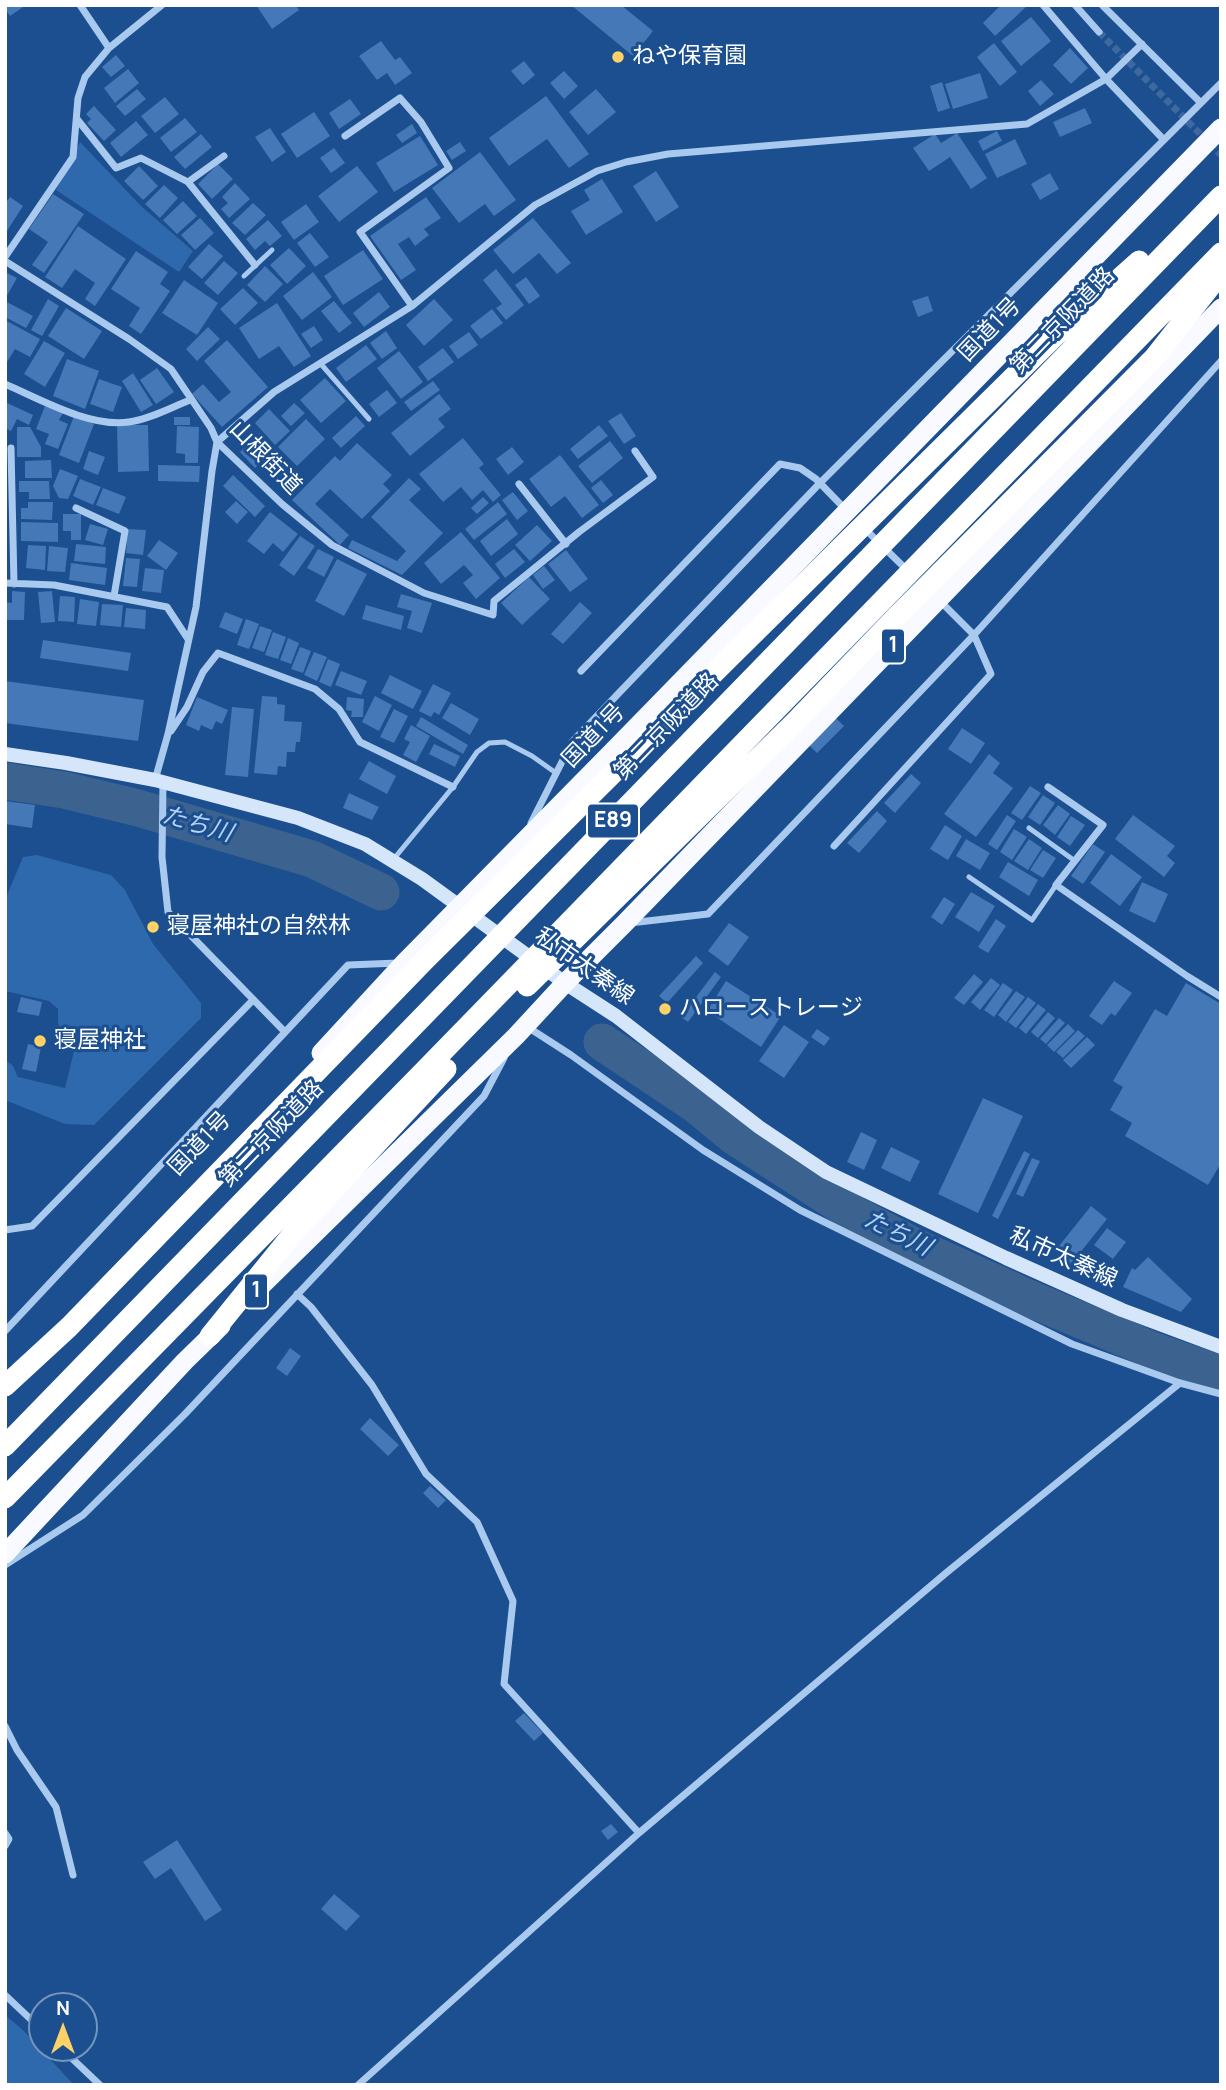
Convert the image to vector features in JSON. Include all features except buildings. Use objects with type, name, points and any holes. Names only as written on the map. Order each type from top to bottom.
[{"type":"highway","name":"国道1号","points":[[5,1384],[404,963],[1221,128]]},
{"type":"highway","points":[[5,1384],[69,1327],[424,961],[1044,347],[1221,188]]},
{"type":"highway","name":"第二京阪道路","points":[[5,1446],[1221,195]]},
{"type":"highway","name":"E89","points":[[5,1498],[1221,253]]},
{"type":"highway","points":[[210,1336],[295,1231],[492,1019],[794,723],[1154,358],[1221,273]]},
{"type":"highway","name":"1","points":[[5,1554],[210,1336],[521,1031],[1221,308]]},
{"type":"main road","name":"私市太秦線","points":[[5,754],[159,781],[298,818],[366,844],[422,879],[565,983],[617,1016],[759,1127],[826,1172],[1111,1304],[1221,1347]]},
{"type":"street","points":[[80,5],[109,48]]},
{"type":"street","points":[[5,259],[73,157],[78,98],[85,77],[109,48],[162,5]]},
{"type":"street","points":[[1043,5],[1106,79],[1164,140]]},
{"type":"street","points":[[1074,5],[1099,32]]},
{"type":"street","points":[[1102,5],[1201,103]]},
{"type":"street","points":[[284,1031],[168,912],[162,857],[159,781],[196,607],[217,442],[274,392],[412,306],[535,205],[597,171],[668,154],[1027,124],[1106,79],[1142,44]]},
{"type":"street","points":[[518,849],[572,742],[819,484],[1221,83]]},
{"type":"street","points":[[345,136],[400,98],[421,121],[449,168],[360,232],[412,306]]},
{"type":"street","points":[[77,118],[116,168],[141,158],[188,183],[256,265]]},
{"type":"street","points":[[188,183],[224,156]]},
{"type":"street","name":"山根街道","points":[[5,259],[171,369],[211,428],[217,442],[282,505],[332,545],[424,593],[493,615],[495,601],[566,544]]},
{"type":"street","points":[[624,924],[708,914],[974,635],[1221,361]]},
{"type":"street","points":[[5,384],[68,412],[106,423],[128,422],[154,415],[190,400]]},
{"type":"street","points":[[11,448],[10,583],[54,585],[167,607],[188,639]]},
{"type":"street","points":[[519,484],[566,544],[653,477],[635,451]]},
{"type":"street","points":[[581,671],[780,464],[800,468],[816,479],[974,635],[991,674],[834,846]]},
{"type":"street","points":[[76,508],[125,531],[114,596]]},
{"type":"street","points":[[168,734],[187,707],[203,672],[218,653],[315,689],[339,709],[360,742],[453,788]]},
{"type":"street","points":[[1048,787],[1103,825],[1056,885],[1186,976],[1221,997]]},
{"type":"street","points":[[5,1331],[348,965],[404,963]]},
{"type":"street","points":[[5,1230],[32,1226],[253,1000]]},
{"type":"street","points":[[5,1564],[83,1515],[185,1414],[484,1096],[521,1031],[571,1055],[704,1150],[800,1210],[1072,1344],[1180,1383],[1221,1394]]},
{"type":"street","points":[[297,1294],[311,1307],[372,1385],[426,1474],[477,1522],[513,1601],[504,1684],[639,1833]]},
{"type":"street","points":[[358,2085],[639,1833],[946,1573],[1180,1383]]},
{"type":"street","points":[[5,1726],[17,1750],[56,1807],[72,1875]]},
{"type":"street","points":[[5,1833],[9,1839],[5,1846]]},
{"type":"street","points":[[5,1995],[28,2017]]},
{"type":"street","points":[[76,2062],[100,2085]]},
{"type":"lane","points":[[244,276],[272,250]]},
{"type":"lane","points":[[320,363],[369,419]]},
{"type":"lane","points":[[393,860],[453,788],[477,752],[489,743],[505,742],[556,773]]},
{"type":"lane","points":[[1029,828],[1074,861]]},
{"type":"lane","points":[[969,877],[1032,920],[1056,885]]},
{"type":"shaded area","points":[[80,142],[142,207],[193,251],[179,272],[56,190]]},
{"type":"shaded area","points":[[37,855],[111,875],[125,890],[153,944],[201,1003],[201,1018],[94,1125],[65,1124],[5,1100],[5,1061],[12,1066],[18,1077],[65,1088],[76,1043],[74,1038],[60,1028],[58,1009],[49,1001],[5,991],[5,900],[23,857]]},
{"type":"shaded area","points":[[5,2015],[28,2035],[28,2062],[53,2062],[74,2085],[5,2085]]},
{"type":"waterway","name":"たち川","points":[[5,781],[64,790],[138,808],[312,859],[381,892]]},
{"type":"waterway","name":"たち川","points":[[602,1042],[695,1104],[735,1137],[856,1215],[914,1246],[1033,1300],[1157,1352],[1221,1374]]},
{"type":"tunnel","points":[[1099,32],[1221,155]]},
{"type":"place","name":"ねや保育園","points":[[618,57]]},
{"type":"place","name":"寝屋神社の自然林","points":[[153,927]]},
{"type":"place","name":"ハローストレージ","points":[[665,1009]]},
{"type":"place","name":"寝屋神社","points":[[40,1041]]}]
